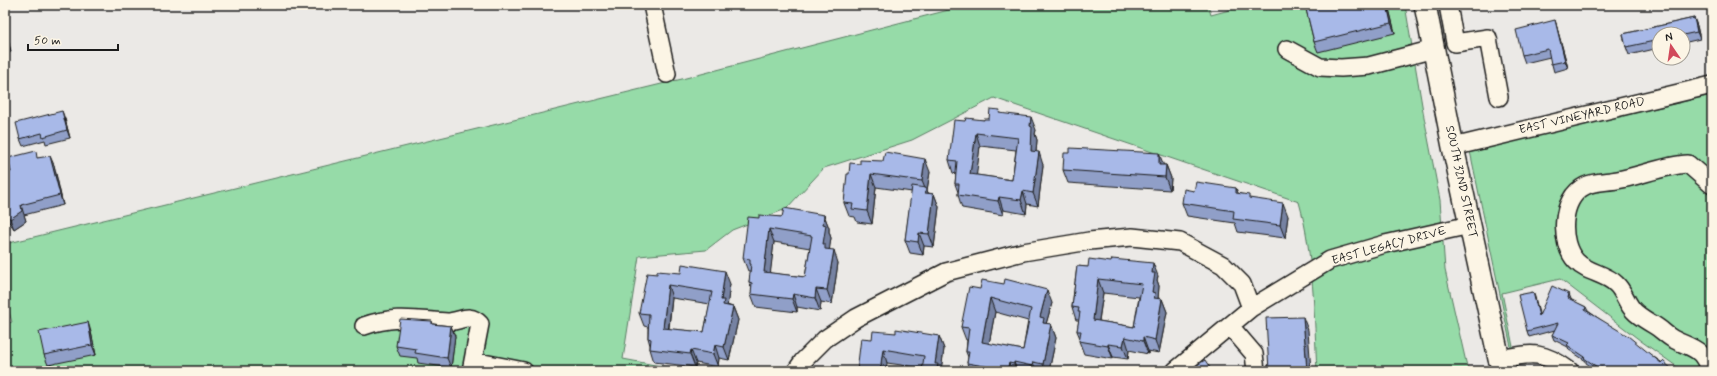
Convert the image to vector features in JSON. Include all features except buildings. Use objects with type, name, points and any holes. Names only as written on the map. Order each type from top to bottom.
[{"type":"main road","name":"SOUTH 32ND STREET","points":[[1425,5],[1453,147],[1501,367]]},
{"type":"street","points":[[652,5],[667,74]]},
{"type":"street","points":[[1448,5],[1455,43],[1488,38],[1499,97]]},
{"type":"street","points":[[1287,49],[1320,66],[1341,68],[1369,66],[1434,49]]},
{"type":"street","name":"EAST VINEYARD ROAD","points":[[1453,147],[1712,85]]},
{"type":"street","points":[[1711,371],[1706,359],[1699,352],[1666,334],[1634,312],[1626,301],[1622,290],[1615,282],[1589,270],[1577,262],[1571,253],[1567,241],[1565,226],[1567,208],[1570,200],[1574,194],[1585,186],[1634,176],[1677,164],[1688,164],[1712,185]]},
{"type":"street","name":"EAST LEGACY DRIVE","points":[[1175,371],[1251,308],[1330,260],[1385,244],[1470,225]]},
{"type":"street","points":[[796,371],[803,361],[825,339],[856,318],[946,272],[1023,252],[1089,241],[1132,237],[1180,242],[1223,265],[1242,284],[1251,308]]},
{"type":"street","points":[[364,326],[392,319],[409,318],[454,322],[466,317],[470,318],[480,324],[472,366],[524,371]]},
{"type":"street","points":[[1230,326],[1254,354],[1256,371]]},
{"type":"street","points":[[1501,367],[1531,354],[1543,355],[1553,359],[1570,371]]},
{"type":"green space","points":[[968,5],[1208,5],[1211,15],[1248,5],[1405,5],[1440,200],[1445,270],[1468,371],[1317,371],[1314,307],[1308,243],[1299,202],[994,98],[912,140],[824,168],[786,209],[732,230],[706,250],[639,256],[623,359],[687,371],[5,371],[5,324],[12,322],[5,299],[5,244],[682,79]]},
{"type":"green space","points":[[1712,95],[1712,371],[1683,371],[1560,279],[1502,293],[1518,371],[1516,371],[1470,151]]}]
